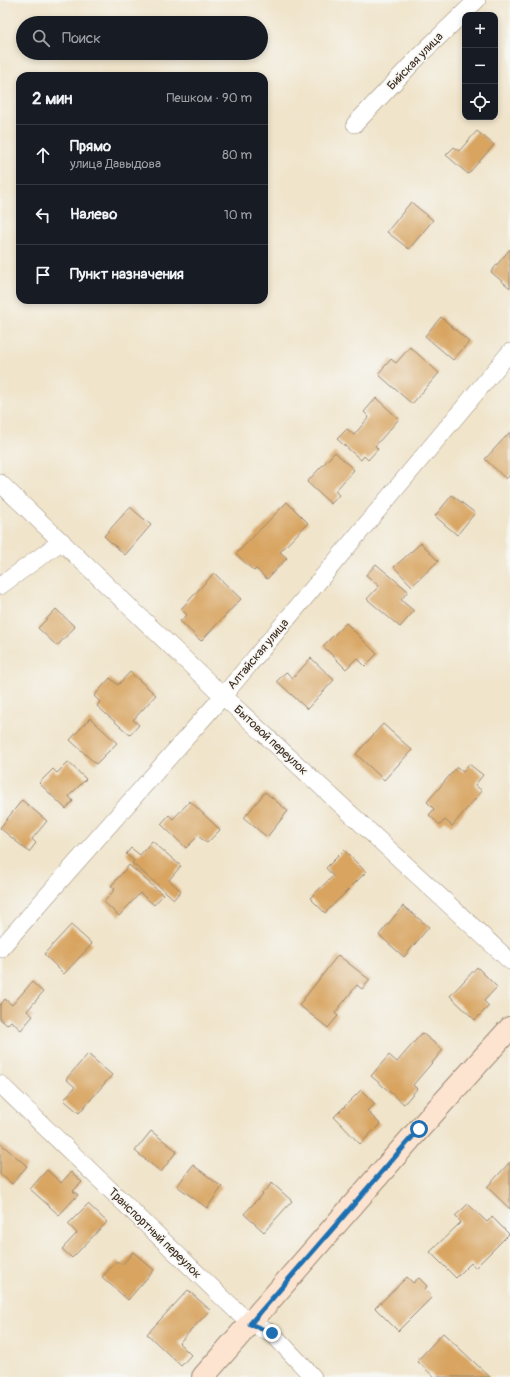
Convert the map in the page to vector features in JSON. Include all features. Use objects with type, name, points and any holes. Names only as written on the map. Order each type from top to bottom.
[{"type":"main road","points":[[202,1377],[250,1324],[419,1129],[510,1028]]},
{"type":"street","name":"Бийская улица","points":[[355,124],[421,54],[477,0]]},
{"type":"street","name":"Алтайская улица","points":[[0,949],[223,696],[510,352]]},
{"type":"street","name":"Бытовой переулок","points":[[0,483],[223,696],[510,961]]},
{"type":"street","points":[[0,586],[62,541]]},
{"type":"street","name":"Транспортный переулок","points":[[0,1084],[250,1324],[272,1333],[312,1377]]},
{"type":"building","points":[[477,131],[494,145],[468,174],[446,155],[454,147],[459,151]]},
{"type":"building","points":[[411,202],[433,220],[409,249],[387,232]]},
{"type":"building","points":[[510,249],[510,288],[491,272]]},
{"type":"building","points":[[441,317],[469,342],[453,360],[425,336]]},
{"type":"building","points":[[410,347],[439,373],[412,404],[378,374],[391,359],[396,363]]},
{"type":"building","points":[[376,398],[399,419],[375,446],[378,449],[368,460],[364,456],[361,460],[337,439],[347,429],[354,435],[369,417],[364,412]]},
{"type":"building","points":[[510,432],[510,475],[506,479],[485,459]]},
{"type":"building","points":[[335,452],[354,470],[335,491],[339,495],[331,504],[307,482]]},
{"type":"building","points":[[452,495],[475,513],[457,535],[435,516]]},
{"type":"building","points":[[287,502],[308,523],[280,552],[287,558],[267,579],[256,569],[254,571],[236,554]]},
{"type":"building","points":[[130,507],[151,525],[125,555],[104,536]]},
{"type":"building","points":[[421,543],[438,561],[412,586],[394,567]]},
{"type":"building","points":[[376,564],[408,591],[401,600],[414,611],[400,627],[367,599],[379,586],[366,575]]},
{"type":"building","points":[[214,573],[241,599],[201,641],[180,621],[187,615],[181,609]]},
{"type":"building","points":[[56,609],[75,627],[57,646],[38,628]]},
{"type":"building","points":[[346,623],[377,654],[365,666],[357,658],[346,669],[323,646]]},
{"type":"building","points":[[311,658],[334,680],[307,709],[277,681],[286,672],[293,678]]},
{"type":"building","points":[[130,672],[156,695],[133,720],[139,725],[130,735],[97,706],[100,702],[94,696],[110,678],[118,685]]},
{"type":"building","points":[[90,718],[117,743],[96,764],[70,740]]},
{"type":"building","points":[[383,724],[412,750],[384,780],[356,754]]},
{"type":"building","points":[[68,762],[86,779],[69,796],[73,801],[66,809],[39,783],[53,769],[57,773]]},
{"type":"building","points":[[469,764],[483,775],[475,785],[482,791],[452,826],[445,820],[440,825],[429,815],[434,809],[427,802],[457,767],[463,772]]},
{"type":"building","points":[[265,792],[288,811],[267,837],[244,818]]},
{"type":"building","points":[[22,800],[47,821],[32,839],[36,843],[29,852],[0,828]]},
{"type":"building","points":[[190,801],[220,830],[207,843],[198,836],[186,848],[161,824],[169,815],[173,819]]},
{"type":"building","points":[[152,841],[181,866],[169,880],[181,891],[174,899],[132,863],[134,861],[126,854],[131,848],[140,855]]},
{"type":"building","points":[[344,850],[366,872],[325,913],[310,898],[333,876],[326,868]]},
{"type":"building","points":[[129,865],[163,895],[154,905],[140,893],[119,916],[104,902],[115,889],[111,886]]},
{"type":"building","points":[[403,906],[429,927],[404,957],[379,935]]},
{"type":"building","points":[[71,925],[92,944],[64,974],[44,954]]},
{"type":"building","points":[[338,955],[370,980],[362,989],[357,985],[335,1013],[338,1016],[328,1028],[299,1005]]},
{"type":"building","points":[[477,967],[497,987],[484,1001],[489,1006],[475,1020],[450,996]]},
{"type":"building","points":[[32,982],[43,992],[27,1011],[33,1016],[21,1030],[11,1021],[7,1025],[0,1019],[0,1005],[5,999],[12,1005]]},
{"type":"building","points":[[422,1033],[443,1050],[413,1085],[417,1089],[404,1104],[371,1076],[389,1055],[397,1062]]},
{"type":"building","points":[[88,1054],[112,1075],[79,1113],[64,1100],[75,1087],[66,1079]]},
{"type":"building","points":[[361,1090],[375,1104],[367,1111],[380,1124],[360,1144],[334,1117]]},
{"type":"building","points":[[151,1131],[177,1151],[161,1172],[135,1151]]},
{"type":"building","points":[[0,1144],[27,1166],[12,1184],[0,1174]]},
{"type":"building","points":[[510,1162],[510,1209],[487,1187]]},
{"type":"building","points":[[193,1165],[222,1187],[207,1208],[177,1186]]},
{"type":"building","points":[[47,1170],[61,1183],[71,1172],[82,1182],[73,1191],[78,1195],[59,1215],[30,1189]]},
{"type":"building","points":[[272,1183],[292,1201],[264,1232],[244,1214]]},
{"type":"building","points":[[88,1204],[107,1222],[72,1258],[62,1249],[77,1233],[68,1224]]},
{"type":"building","points":[[468,1204],[487,1222],[492,1217],[509,1234],[475,1268],[471,1263],[456,1278],[430,1252],[461,1222],[455,1216]]},
{"type":"building","points":[[133,1252],[154,1270],[128,1300],[102,1277],[117,1261],[122,1265]]},
{"type":"building","points":[[407,1277],[413,1283],[419,1278],[427,1286],[425,1289],[432,1297],[398,1331],[375,1308]]},
{"type":"building","points":[[188,1290],[210,1310],[179,1343],[191,1355],[181,1366],[147,1334]]},
{"type":"building","points":[[443,1333],[490,1377],[434,1377],[417,1361]]},
{"type":"route","points":[[272,1333],[250,1324],[419,1129]]}]
